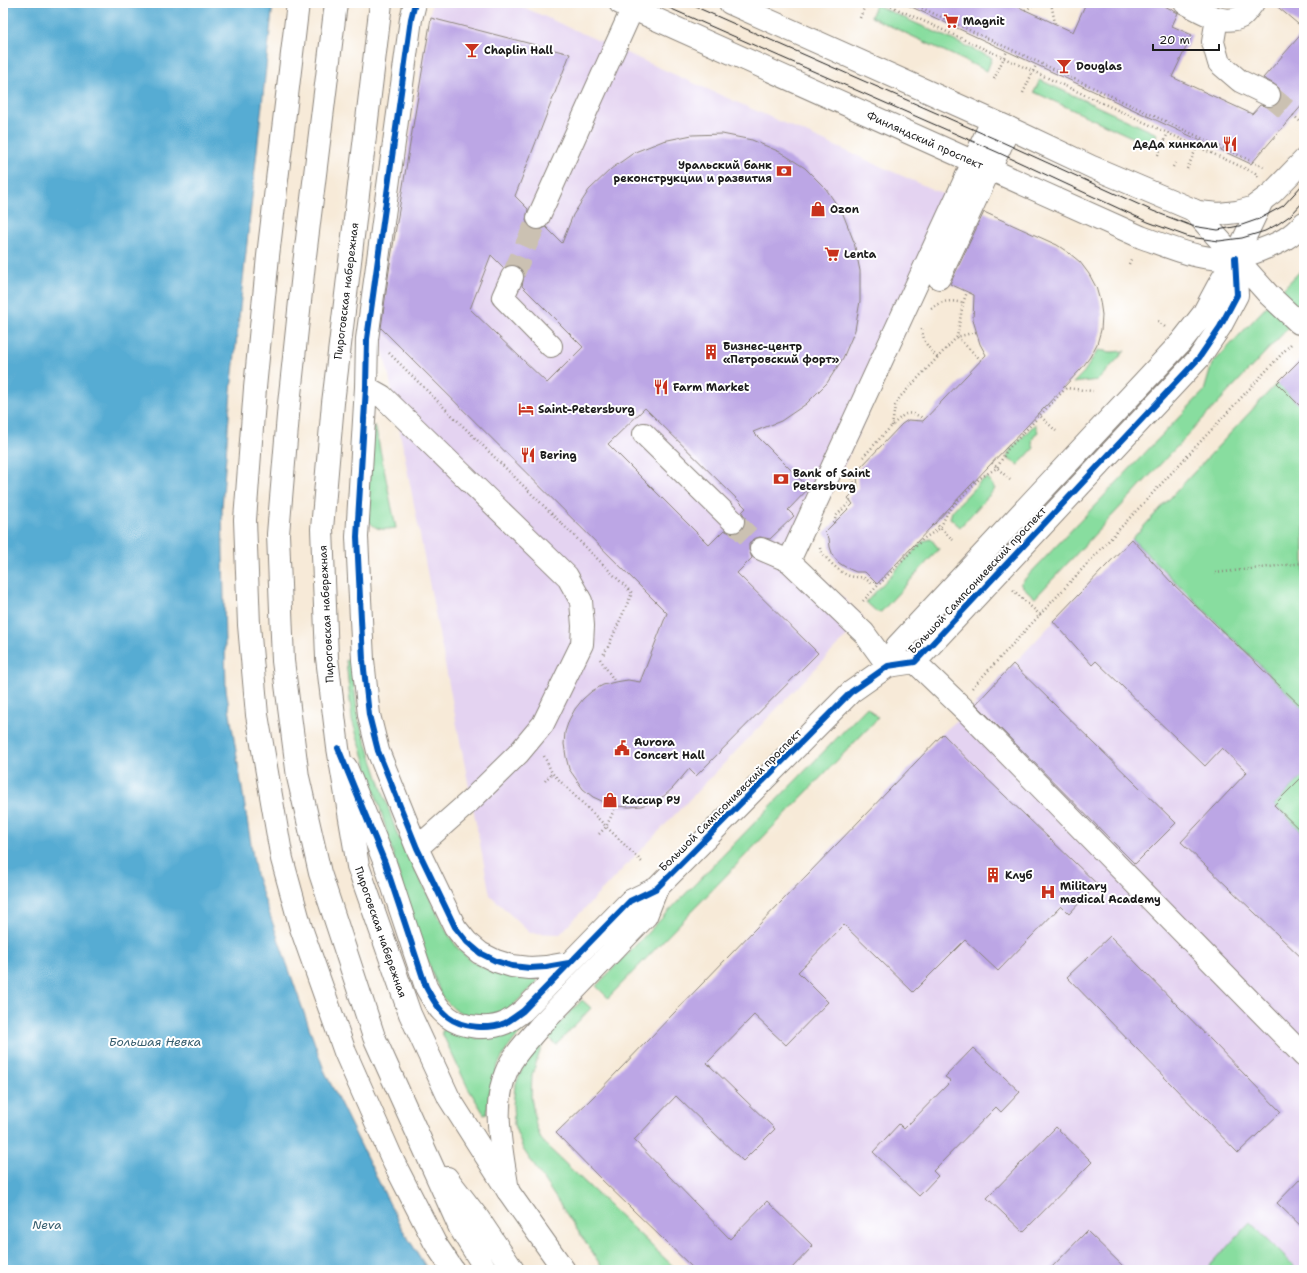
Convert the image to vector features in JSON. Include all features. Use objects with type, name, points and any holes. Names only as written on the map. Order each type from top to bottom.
[{"type":"main road","points":[[298,3],[268,256],[255,388],[245,520],[249,625],[257,715],[282,859],[301,928],[348,1059],[394,1163],[435,1243],[453,1270]]},
{"type":"main road","points":[[336,3],[289,404],[278,534],[283,661],[298,777],[320,873],[374,1037],[460,1228],[486,1270]]},
{"type":"main road","name":"Пироговская набережная","points":[[381,3],[332,403],[322,529],[326,658],[338,748],[358,866],[410,1014],[449,1098],[508,1191],[564,1270]]},
{"type":"main road","points":[[415,3],[411,19],[367,339],[366,387],[357,537],[362,660],[369,715],[378,751],[417,848],[455,927],[467,942],[480,954],[496,962],[512,966],[530,968],[569,963]]},
{"type":"main road","points":[[730,3],[1000,124],[1092,167],[1198,212],[1219,214],[1252,208],[1272,193],[1304,160]]},
{"type":"main road","points":[[1185,3],[1217,18],[1229,20],[1241,16],[1253,3]]},
{"type":"main road","points":[[538,218],[629,5]]},
{"type":"main road","name":"Финляндский проспект","points":[[629,5],[1141,237],[1193,255],[1221,259],[1235,258]]},
{"type":"main road","points":[[1217,18],[1213,42],[1219,63],[1240,81],[1269,95]]},
{"type":"main road","points":[[789,562],[1000,124]]},
{"type":"main road","points":[[939,278],[981,165]]},
{"type":"main road","points":[[1235,258],[1262,202]]},
{"type":"main road","points":[[1193,210],[1270,295],[1302,324]]},
{"type":"main road","points":[[1235,258],[1277,244],[1296,232],[1304,223]]},
{"type":"main road","name":"Большой Сампсониевский проспект","points":[[658,888],[851,692],[888,666],[915,662],[1199,358],[1220,326],[1237,295],[1235,258]]},
{"type":"main road","name":"Большой Сампсониевский проспект","points":[[888,666],[897,646],[1182,342],[1203,314],[1235,258]]},
{"type":"main road","points":[[512,277],[503,297],[551,346]]},
{"type":"main road","points":[[366,387],[382,396],[567,576],[581,600],[583,626],[582,644],[543,724],[514,758],[417,848]]},
{"type":"main road","points":[[644,434],[733,521]]},
{"type":"main road","points":[[761,549],[789,562],[864,633],[888,666]]},
{"type":"main road","points":[[915,662],[967,712],[1304,1056]]},
{"type":"main road","points":[[338,748],[385,863],[426,987],[435,1003],[449,1017],[467,1026],[486,1027],[504,1023],[523,1011],[630,901],[658,888]]},
{"type":"main road","points":[[508,1191],[499,1126],[499,1105],[503,1082],[511,1063],[525,1042],[646,916],[658,888]]},
{"type":"main road","points":[[423,1147],[478,1218],[514,1270]]},
{"type":"path","points":[[860,18],[866,3]]},
{"type":"path","points":[[884,3],[1255,173],[1259,177]]},
{"type":"path","points":[[911,3],[1264,167]]},
{"type":"path","points":[[1026,10],[1038,3]]},
{"type":"path","points":[[1050,3],[1055,23]]},
{"type":"path","points":[[994,79],[1007,51]]},
{"type":"path","points":[[1023,93],[1036,65]]},
{"type":"path","points":[[1293,115],[1303,124]]},
{"type":"path","points":[[1158,155],[1168,133]]},
{"type":"path","points":[[1187,169],[1197,147]]},
{"type":"path","points":[[1173,167],[1175,163]]},
{"type":"path","points":[[957,337],[962,303],[968,292]]},
{"type":"path","points":[[929,310],[939,303],[950,300],[962,303]]},
{"type":"path","points":[[974,686],[1291,344],[1302,324]]},
{"type":"path","points":[[922,325],[924,341],[938,358]]},
{"type":"path","points":[[892,426],[895,406],[900,396],[957,337],[976,332]]},
{"type":"path","points":[[957,337],[981,360]]},
{"type":"path","points":[[385,349],[632,593],[608,647],[596,666]]},
{"type":"path","points":[[860,604],[923,539],[940,528],[949,510],[980,478],[997,468],[1007,450],[1066,388],[1093,391]]},
{"type":"path","points":[[860,460],[892,426],[906,414],[916,414],[924,419]]},
{"type":"path","points":[[1039,415],[1056,431]]},
{"type":"path","points":[[869,451],[872,455]]},
{"type":"path","points":[[992,463],[1010,480]]},
{"type":"path","points":[[852,472],[853,481],[858,488]]},
{"type":"path","points":[[834,523],[836,516],[850,501]]},
{"type":"path","points":[[935,523],[953,540]]},
{"type":"path","points":[[820,545],[822,554],[842,572],[850,576],[864,577],[870,583]]},
{"type":"path","points":[[1215,573],[1304,563]]},
{"type":"path","points":[[1012,588],[1040,615]]},
{"type":"path","points":[[600,659],[615,682]]},
{"type":"path","points":[[542,751],[552,773],[642,862]]},
{"type":"path","points":[[545,781],[552,773]]},
{"type":"path","points":[[599,834],[606,826],[616,806]]},
{"type":"shaded area","points":[[432,3],[514,3],[963,203],[802,558],[864,618],[560,934],[530,933],[490,895],[389,376],[377,328]]},
{"type":"shaded area","name":"Military medical Academy","points":[[1304,356],[1304,1270],[695,1270],[556,1133],[593,1097],[637,1049],[946,730],[976,704]]},
{"type":"green space","points":[[876,5],[992,58],[987,71],[871,17]]},
{"type":"green space","points":[[1040,80],[1157,134],[1151,146],[1034,92]]},
{"type":"green space","points":[[1304,267],[1304,305],[1300,309],[1281,291]]},
{"type":"green space","points":[[1268,305],[1291,325],[1035,598],[1020,584],[1204,391],[1212,364]]},
{"type":"green space","points":[[1098,350],[1111,352],[1125,351],[1098,380],[1073,383],[1084,372]]},
{"type":"green space","points":[[1277,383],[1304,410],[1304,709],[1132,539]]},
{"type":"green space","points":[[1035,424],[1038,432],[1032,443],[1034,448],[1018,465],[1007,458],[1010,450]]},
{"type":"green space","points":[[375,425],[396,528],[379,529],[367,518],[370,436]]},
{"type":"green space","points":[[988,478],[995,489],[960,527],[950,518],[952,511],[981,481]]},
{"type":"green space","points":[[931,539],[939,549],[881,612],[877,612],[866,602],[923,541]]},
{"type":"green space","points":[[351,659],[358,718],[397,834],[447,932],[459,950],[473,962],[490,971],[506,976],[534,978],[537,980],[537,983],[510,1008],[497,1016],[468,1016],[454,1009],[442,997],[412,921],[380,808],[352,720],[346,660]]},
{"type":"green space","points":[[867,707],[878,718],[608,998],[596,986]]},
{"type":"green space","points":[[1304,775],[1304,834],[1274,805]]},
{"type":"green space","points":[[551,997],[554,999],[507,1049],[494,1076],[489,1093],[487,1113],[484,1114],[468,1088],[442,1031],[446,1029],[460,1035],[475,1038],[499,1036],[518,1027],[526,1021]]},
{"type":"green space","points":[[582,1000],[591,1008],[556,1045],[547,1036]]},
{"type":"green space","points":[[544,1040],[532,1075],[531,1097],[536,1125],[541,1139],[677,1270],[604,1270],[523,1149],[514,1125],[513,1105],[515,1086],[523,1067]]},
{"type":"green space","points":[[1250,1222],[1298,1270],[1206,1270]]},
{"type":"water","name":"Большая Невка","points":[[3,3],[273,3],[231,391],[222,508],[226,689],[256,875],[324,1070],[401,1227],[428,1270],[3,1270]]},
{"type":"building","points":[[903,3],[1010,3],[1073,32],[1086,3],[1159,3],[1178,13],[1172,26],[1192,35],[1172,77],[1252,114],[1260,105],[1270,107],[1276,106],[1280,101],[1281,94],[1279,88],[1263,78],[1304,31],[1304,103],[1251,164]]},
{"type":"building","points":[[1273,3],[1304,3],[1304,29]]},
{"type":"building","points":[[431,18],[570,54],[515,196],[528,209],[526,220],[528,226],[533,229],[540,230],[546,227],[562,243],[573,215],[589,190],[611,169],[635,152],[663,141],[692,135],[722,134],[752,140],[780,152],[805,168],[826,189],[843,214],[854,242],[860,271],[860,301],[855,330],[843,358],[827,383],[806,404],[781,421],[753,432],[809,488],[788,510],[794,516],[770,539],[760,537],[753,539],[749,544],[749,550],[752,558],[737,573],[818,653],[696,776],[689,769],[673,788],[664,796],[653,802],[641,806],[616,806],[593,797],[583,789],[569,769],[564,744],[565,732],[569,720],[575,709],[592,691],[603,685],[615,682],[628,680],[640,682],[667,613],[381,328],[390,264]],"holes":[[[491,255],[504,268],[511,265],[517,265],[522,269],[524,276],[522,286],[583,347],[547,383],[470,309]],[[645,408],[746,508],[742,512],[745,517],[745,524],[742,530],[737,533],[730,533],[724,530],[709,545],[608,444]]]},
{"type":"building","points":[[984,212],[1057,245],[1080,262],[1096,287],[1100,301],[1102,315],[1101,330],[1097,344],[1081,369],[877,584],[865,572],[856,572],[839,563],[833,556],[829,538],[824,533],[853,504],[848,498],[858,488],[857,474],[860,468],[902,424],[908,420],[923,421],[986,355],[980,344],[973,320],[974,295],[950,284]]},
{"type":"building","points":[[1304,356],[1304,410],[1277,383]]},
{"type":"building","points":[[1132,539],[1171,582],[1304,709],[1304,775],[1274,805],[1304,834],[1304,960],[1181,842],[1247,772],[1222,748],[1205,766],[1096,661],[1092,665],[1053,621]]},
{"type":"building","points":[[1013,664],[1176,823],[1135,864],[976,704]]},
{"type":"building","points":[[943,734],[980,772],[1097,884],[1069,914],[1061,906],[998,971],[965,940],[913,992],[844,925],[798,972],[828,1002],[786,1045],[754,1015],[707,1063],[775,1129],[743,1161],[676,1096],[634,1140],[730,1239],[767,1201],[813,1246],[790,1270],[695,1270],[556,1133],[593,1097]]},
{"type":"building","points":[[1110,936],[1281,1112],[1238,1153],[1067,977]]},
{"type":"building","points":[[973,1048],[1020,1092],[1001,1112],[996,1107],[933,1171],[938,1176],[919,1196],[873,1152],[899,1124],[904,1129],[951,1081],[945,1077]]},
{"type":"building","points":[[1056,1127],[1092,1162],[1023,1232],[987,1198]]},
{"type":"building","points":[[1304,1175],[1304,1229],[1277,1203]]},
{"type":"building","points":[[1087,1231],[1127,1270],[1049,1270]]},
{"type":"tunnel","points":[[1269,95],[1293,115]]},
{"type":"tunnel","points":[[512,277],[538,218]]},
{"type":"tunnel","points":[[733,521],[761,549]]},
{"type":"tram line","points":[[658,3],[997,152],[1148,222],[1189,237],[1219,241],[1242,238],[1265,231],[1291,215],[1304,201]]},
{"type":"tram line","points":[[687,3],[1002,142],[1153,211],[1192,226],[1218,230],[1239,226],[1259,219],[1283,206],[1304,183]]},
{"type":"cycle path","points":[[415,3],[411,19],[367,339],[366,387],[357,537],[363,660],[369,715],[378,751],[417,848],[455,927],[467,942],[480,953],[496,961],[512,966],[530,968],[569,963]]},
{"type":"cycle path","points":[[338,748],[385,863],[426,987],[433,999],[444,1014],[461,1024],[476,1027],[491,1027],[507,1022],[523,1011],[630,901],[657,888],[851,692],[888,666],[915,662],[1199,358],[1220,327],[1237,295],[1235,258]]},
{"type":"place","name":"Magnit","points":[[951,21]]},
{"type":"place","name":"Chaplin Hall","points":[[472,50]]},
{"type":"place","name":"Douglas","points":[[1064,66]]},
{"type":"place","name":"ДеДа хинкали","points":[[1230,144]]},
{"type":"place","name":"Уральский банк реконструкции и развития","points":[[784,171]]},
{"type":"place","name":"Ozon","points":[[818,209]]},
{"type":"place","name":"Lenta","points":[[832,254]]},
{"type":"place","name":"Бизнес-центр «Петровский форт»","points":[[711,352]]},
{"type":"place","name":"Farm Market","points":[[661,387]]},
{"type":"place","name":"Saint-Petersburg","points":[[526,409]]},
{"type":"place","name":"Bering","points":[[528,455]]},
{"type":"place","name":"Bank of Saint Petersburg","points":[[781,479]]},
{"type":"place","name":"Aurora Concert Hall","points":[[622,748]]},
{"type":"place","name":"Кассир РУ","points":[[610,800]]},
{"type":"place","name":"Клуб","points":[[993,875]]},
{"type":"place","name":"Military medical Academy","points":[[1048,892]]},
{"type":"water label","name":"Neva","points":[[47,1225]]}]
